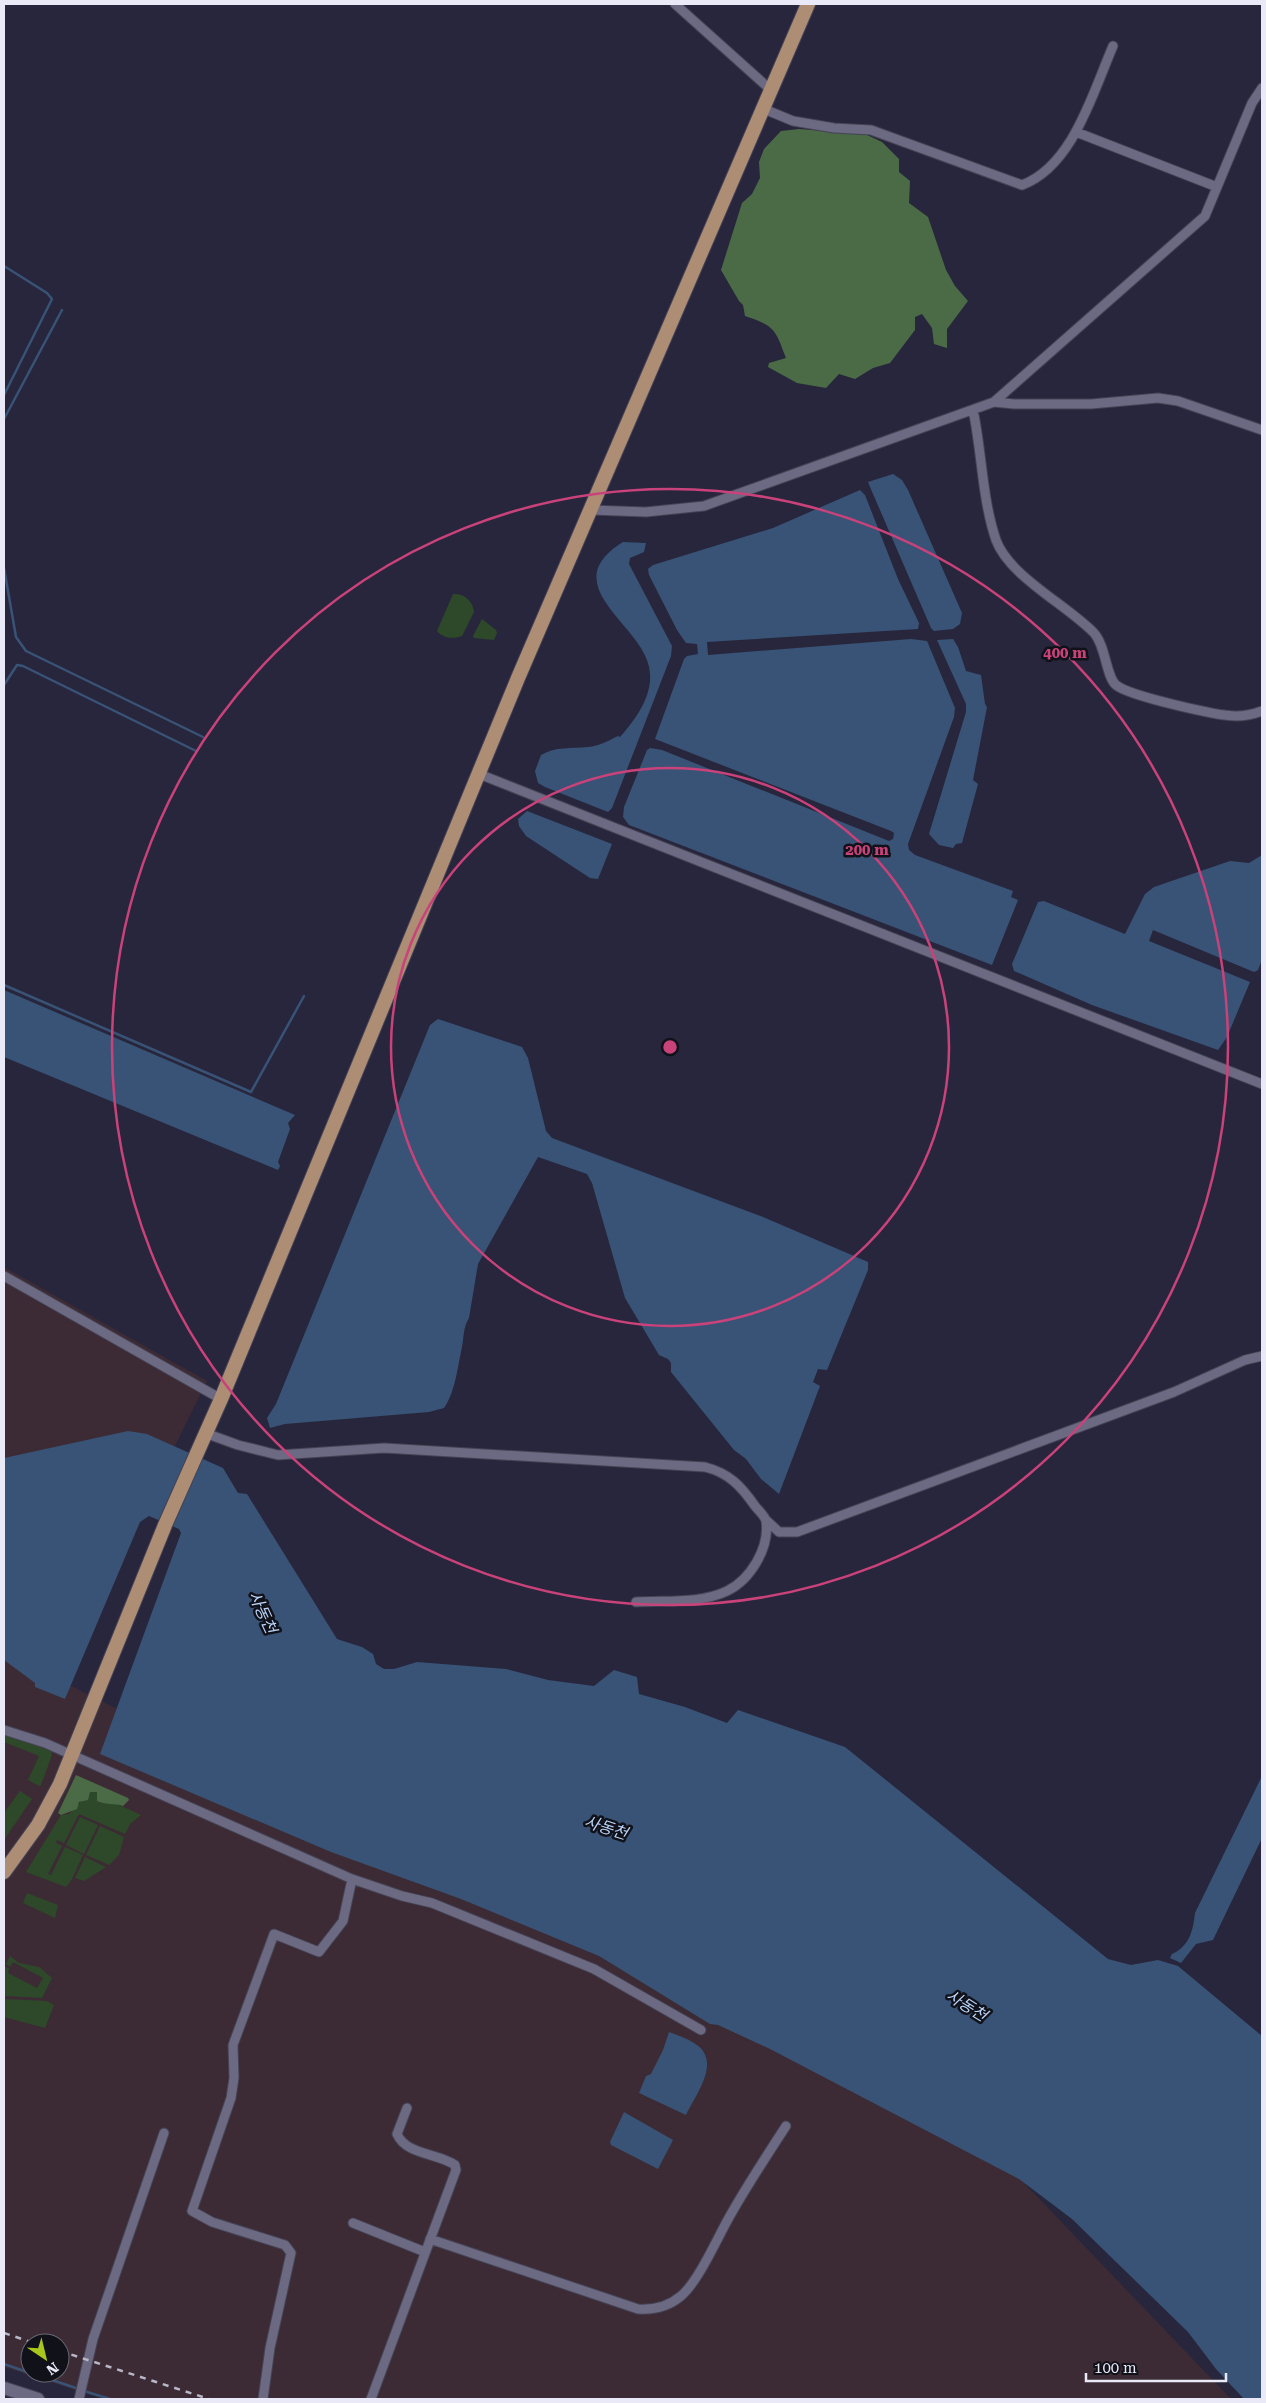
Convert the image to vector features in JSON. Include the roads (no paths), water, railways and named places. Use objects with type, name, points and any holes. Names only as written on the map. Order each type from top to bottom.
[{"type":"main road","points":[[4,1872],[38,1825],[60,1784],[165,1525],[221,1399],[479,774],[808,4]]},
{"type":"main road","points":[[4,2388],[38,2399]]},
{"type":"street","points":[[675,4],[772,91]]},
{"type":"street","points":[[764,109],[793,121],[834,128],[871,130],[1022,186],[1036,180],[1049,169],[1076,132],[1112,46]]},
{"type":"street","points":[[591,510],[646,512],[704,506],[994,402],[1205,216],[1252,103],[1262,88]]},
{"type":"street","points":[[1076,132],[1217,187]]},
{"type":"street","points":[[994,402],[1014,404],[1091,404],[1158,398],[1178,401],[1262,430]]},
{"type":"street","points":[[973,410],[996,541],[1010,564],[1096,635],[1106,656],[1110,676],[1116,685],[1144,696],[1198,711],[1236,716],[1262,711]]},
{"type":"street","points":[[479,774],[1262,1084]]},
{"type":"street","points":[[4,1276],[221,1399]]},
{"type":"street","points":[[205,1434],[278,1455],[384,1448],[705,1467],[718,1470],[730,1477],[743,1489],[766,1520],[779,1532],[797,1532],[1165,1395],[1245,1360],[1262,1356]]},
{"type":"street","points":[[636,1602],[710,1598],[729,1590],[746,1577],[757,1562],[765,1538],[766,1520]]},
{"type":"street","points":[[4,1730],[45,1743],[352,1879],[402,1896],[432,1903],[594,1968],[701,2030]]},
{"type":"street","points":[[263,2399],[270,2348],[291,2253],[286,2245],[212,2222],[192,2211],[231,2098],[234,2078],[233,2045],[274,1934],[319,1952],[343,1921],[352,1879]]},
{"type":"street","points":[[372,2399],[456,2170],[455,2165],[447,2160],[408,2147],[400,2141],[396,2134],[407,2108]]},
{"type":"street","points":[[430,2239],[638,2309],[652,2310],[667,2305],[681,2296],[691,2284],[734,2208],[786,2126]]},
{"type":"street","points":[[78,2399],[93,2339],[164,2133]]},
{"type":"street","points":[[353,2223],[425,2252]]},
{"type":"water","points":[[893,474],[902,480],[908,490],[962,613],[960,624],[953,629],[934,631],[931,628],[868,482]]},
{"type":"water","points":[[860,490],[865,495],[898,579],[919,623],[918,629],[707,642],[708,655],[911,639],[927,641],[955,708],[954,717],[908,844],[909,850],[915,855],[1013,891],[1011,897],[1018,900],[992,965],[629,825],[623,817],[624,807],[647,750],[650,748],[662,750],[889,841],[893,839],[894,833],[891,831],[655,739],[684,659],[687,656],[698,654],[697,644],[686,643],[677,630],[649,575],[648,569],[653,565],[773,528]]},
{"type":"water","points":[[623,542],[646,543],[644,552],[630,558],[629,564],[672,646],[671,656],[612,808],[608,812],[545,787],[538,783],[535,771],[541,755],[547,752],[558,749],[592,746],[618,736],[620,737],[637,716],[645,699],[650,682],[650,673],[645,656],[635,639],[609,607],[599,591],[597,575],[603,559]]},
{"type":"water","points":[[953,639],[958,647],[966,671],[981,675],[987,707],[973,780],[978,784],[962,843],[956,844],[953,848],[939,845],[929,834],[966,712],[966,704],[937,640]]},
{"type":"water","points":[[527,811],[612,844],[598,879],[590,878],[526,836],[519,826],[518,819]]},
{"type":"water","points":[[1262,855],[1262,960],[1258,970],[1254,972],[1153,930],[1149,941],[1250,982],[1227,1037],[1218,1050],[1092,1005],[1014,971],[1012,964],[1038,902],[1044,901],[1125,934],[1145,894],[1154,887],[1230,861],[1249,863]]},
{"type":"water","points":[[4,990],[295,1115],[288,1123],[290,1129],[278,1162],[280,1166],[278,1170],[4,1057]]},
{"type":"water","points":[[438,1019],[522,1047],[528,1058],[546,1131],[552,1138],[763,1217],[868,1262],[868,1270],[827,1370],[818,1369],[813,1382],[820,1386],[779,1494],[761,1479],[746,1459],[734,1450],[671,1372],[671,1363],[668,1359],[659,1355],[625,1298],[592,1183],[587,1174],[538,1157],[478,1264],[456,1379],[444,1408],[429,1412],[285,1424],[270,1428],[267,1418],[276,1404],[430,1025]]},
{"type":"water","name":"사동천","points":[[128,1431],[147,1434],[223,1468],[238,1493],[247,1494],[337,1639],[362,1647],[373,1654],[376,1664],[384,1669],[394,1669],[417,1662],[506,1669],[548,1680],[594,1686],[614,1670],[637,1677],[639,1694],[685,1707],[727,1723],[738,1710],[845,1747],[1108,1959],[1131,1965],[1158,1960],[1178,1966],[1262,2036],[1262,2399],[1244,2399],[1216,2369],[1188,2332],[1072,2219],[1019,2179],[770,2049],[718,2025],[710,2024],[599,1956],[461,1899],[331,1852],[100,1754],[181,1533],[179,1529],[149,1516],[140,1522],[65,1699],[35,1687],[35,1683],[4,1660],[4,1458]]},
{"type":"water","points":[[1262,1776],[1262,1838],[1213,1940],[1196,1944],[1181,1963],[1170,1958],[1172,1954],[1183,1947],[1190,1937],[1195,1913]]},
{"type":"water","points":[[669,2032],[694,2043],[702,2050],[706,2058],[705,2078],[686,2115],[639,2093],[646,2076],[651,2074],[663,2050]]},
{"type":"water","points":[[624,2112],[673,2140],[658,2169],[611,2145],[610,2142]]},
{"type":"waterway","points":[[4,266],[47,293],[52,299],[4,395]]},
{"type":"waterway","points":[[4,419],[62,310]]},
{"type":"waterway","points":[[4,568],[16,637],[26,651],[203,737]]},
{"type":"waterway","points":[[4,685],[17,665],[23,666],[196,751]]},
{"type":"waterway","points":[[4,985],[251,1092],[304,996]]},
{"type":"waterway","points":[[4,2364],[20,2370]]},
{"type":"waterway","points":[[61,2383],[79,2389]]},
{"type":"waterway","points":[[84,2391],[110,2399]]},
{"type":"railway","points":[[4,2333],[20,2338]]},
{"type":"railway","points":[[70,2354],[209,2399]]}]
